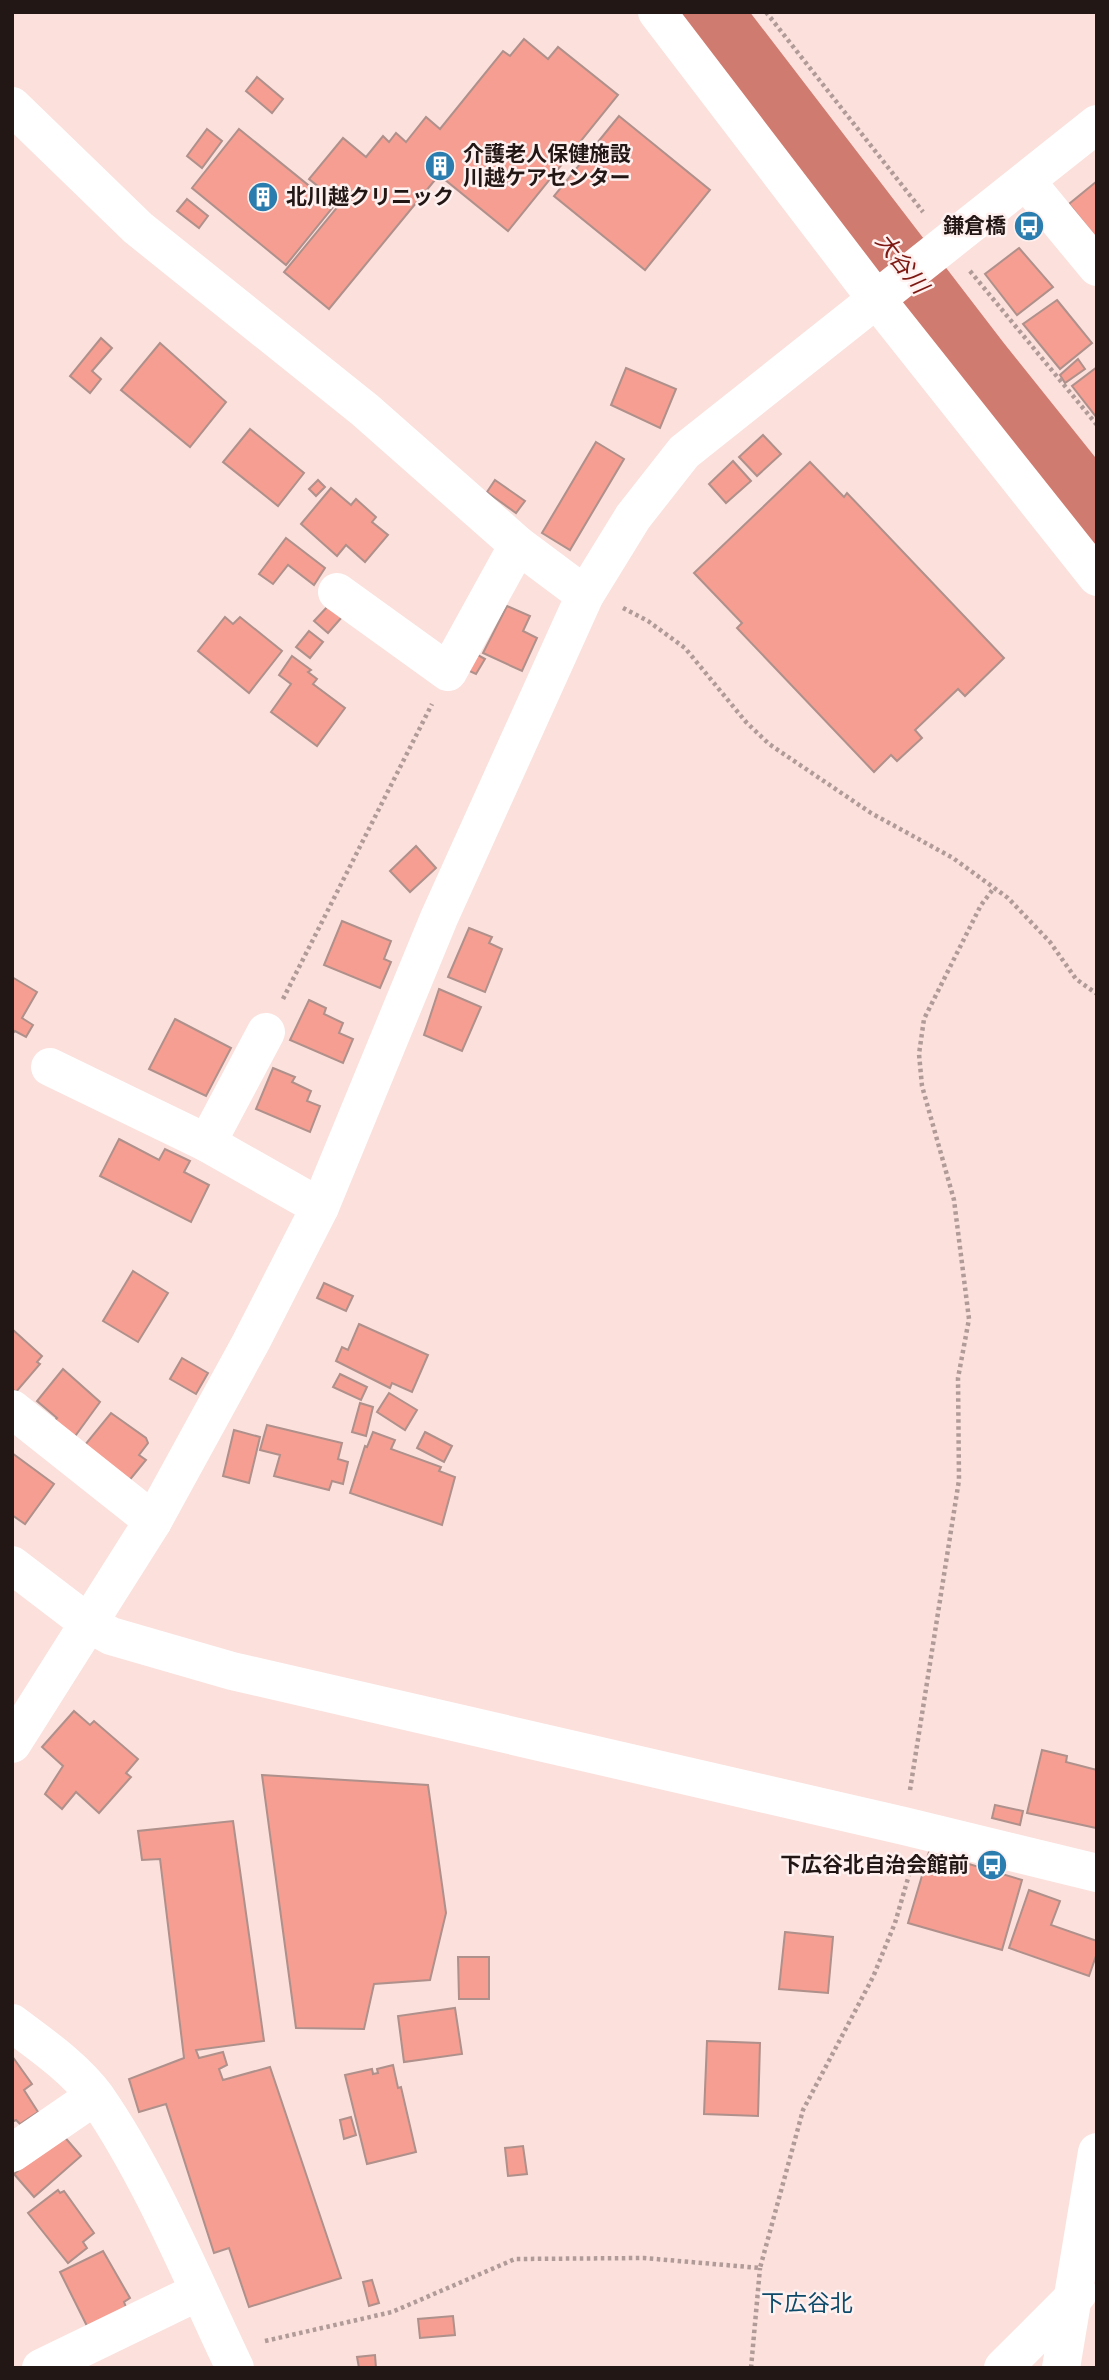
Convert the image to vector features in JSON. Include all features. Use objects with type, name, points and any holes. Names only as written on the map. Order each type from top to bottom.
[{"type":"street","points":[[657,12],[877,300],[1097,577]]},
{"type":"street","points":[[12,106],[138,228],[365,410],[518,545],[585,595]]},
{"type":"street","points":[[12,1744],[153,1521],[251,1342],[320,1207],[439,918],[585,595],[633,517],[684,452],[1097,124]]},
{"type":"street","points":[[1027,181],[1097,267]]},
{"type":"street","points":[[337,592],[448,672],[518,545]]},
{"type":"street","points":[[207,1143],[266,1032]]},
{"type":"street","points":[[50,1067],[207,1143],[320,1207]]},
{"type":"street","points":[[12,1409],[153,1521]]},
{"type":"street","points":[[12,1565],[88,1623],[111,1636],[232,1671],[1097,1873]]},
{"type":"street","points":[[12,2023],[48,2051],[95,2096],[144,2180],[231,2359]]},
{"type":"street","points":[[12,2153],[95,2096]]},
{"type":"street","points":[[1061,2368],[1086,2285],[1097,2152]]},
{"type":"street","points":[[1003,2368],[1086,2285]]},
{"type":"street","points":[[41,2368],[198,2292]]},
{"type":"path","points":[[585,595],[620,606],[669,635],[699,663],[747,722],[769,744],[871,813],[953,858],[994,888],[1049,942],[1076,979],[1097,995]]},
{"type":"path","points":[[266,1032],[448,672]]},
{"type":"path","points":[[751,2368],[760,2268],[803,2110],[873,1977],[895,1923],[913,1828],[958,1480],[958,1378],[970,1319],[954,1200],[922,1086],[919,1054],[924,1019],[981,905],[994,888]]},
{"type":"path","points":[[231,2359],[392,2312],[515,2259],[643,2258],[760,2268]]},
{"type":"building","name":"介護老人保健施設 川越ケアセンター","points":[[524,39],[548,59],[558,47],[618,95],[508,231],[439,175],[329,309],[284,272],[340,204],[309,179],[343,138],[366,157],[383,136],[389,142],[396,133],[406,142],[426,117],[440,129],[503,51],[510,56]]},
{"type":"building","points":[[257,77],[283,99],[272,113],[246,91]]},
{"type":"building","points":[[619,116],[710,190],[645,270],[554,196]]},
{"type":"building","points":[[207,129],[222,141],[202,168],[187,156]]},
{"type":"building","name":"北川越クリニック","points":[[239,129],[334,206],[286,265],[192,188]]},
{"type":"building","points":[[1097,181],[1097,239],[1069,204]]},
{"type":"building","points":[[187,199],[208,216],[199,228],[177,211]]},
{"type":"building","points":[[1019,248],[1053,287],[1017,315],[985,274]]},
{"type":"building","points":[[1057,300],[1092,343],[1060,369],[1023,324]]},
{"type":"building","points":[[101,338],[112,348],[92,371],[101,379],[90,393],[70,376]]},
{"type":"building","points":[[160,343],[226,402],[190,447],[121,390]]},
{"type":"building","points":[[1078,359],[1085,369],[1065,383],[1060,375]]},
{"type":"building","points":[[1097,367],[1097,418],[1072,386]]},
{"type":"building","points":[[626,368],[676,389],[660,428],[611,405]]},
{"type":"building","points":[[250,429],[304,473],[278,506],[223,462]]},
{"type":"building","points":[[763,435],[781,454],[757,476],[739,457]]},
{"type":"building","points":[[596,442],[624,459],[570,550],[542,533]]},
{"type":"building","points":[[733,461],[751,481],[726,503],[709,484]]},
{"type":"building","points":[[810,462],[844,497],[847,493],[1004,658],[965,696],[958,689],[915,730],[922,738],[897,761],[891,755],[874,772],[737,628],[742,623],[694,573]]},
{"type":"building","points":[[318,480],[325,487],[316,496],[309,489]]},
{"type":"building","points":[[495,480],[525,501],[516,513],[487,492]]},
{"type":"building","points":[[331,488],[351,505],[356,499],[376,517],[372,522],[388,535],[365,562],[346,545],[337,556],[301,524]]},
{"type":"building","points":[[286,538],[325,568],[314,585],[288,565],[273,584],[259,574]]},
{"type":"building","points":[[329,605],[342,617],[328,633],[314,621]]},
{"type":"building","points":[[507,606],[530,616],[523,631],[537,638],[522,671],[483,653]]},
{"type":"building","points":[[225,617],[233,624],[240,617],[282,651],[249,693],[198,651]]},
{"type":"building","points":[[309,631],[323,642],[310,658],[296,647]]},
{"type":"building","points":[[474,653],[485,659],[476,674],[465,669]]},
{"type":"building","points":[[292,656],[311,670],[308,672],[317,679],[313,684],[345,708],[317,746],[271,712],[291,684],[279,675]]},
{"type":"building","points":[[416,846],[436,868],[410,892],[390,871]]},
{"type":"building","points":[[342,921],[391,941],[384,959],[391,962],[380,988],[324,965]]},
{"type":"building","points":[[469,928],[492,937],[489,943],[502,949],[485,992],[448,977]]},
{"type":"building","points":[[12,977],[37,992],[22,1018],[33,1025],[26,1037],[15,1031],[12,1034]]},
{"type":"building","points":[[439,989],[481,1007],[462,1051],[424,1035]]},
{"type":"building","points":[[309,1000],[326,1008],[324,1014],[343,1023],[339,1033],[353,1039],[343,1063],[290,1040]]},
{"type":"building","points":[[175,1019],[231,1048],[206,1096],[149,1069]]},
{"type":"building","points":[[273,1068],[295,1077],[292,1082],[311,1091],[307,1101],[320,1106],[310,1132],[256,1109]]},
{"type":"building","points":[[119,1139],[159,1160],[165,1149],[190,1161],[184,1172],[209,1185],[191,1222],[100,1176]]},
{"type":"building","points":[[133,1271],[168,1293],[138,1342],[103,1321]]},
{"type":"building","points":[[324,1283],[353,1296],[346,1311],[317,1298]]},
{"type":"building","points":[[359,1324],[428,1355],[412,1392],[392,1383],[390,1388],[336,1361],[342,1347],[348,1350]]},
{"type":"building","points":[[12,1329],[42,1356],[37,1362],[40,1364],[16,1392],[12,1389]]},
{"type":"building","points":[[182,1358],[208,1373],[196,1394],[170,1379]]},
{"type":"building","points":[[63,1369],[100,1402],[73,1439],[53,1422],[57,1418],[37,1401]]},
{"type":"building","points":[[340,1374],[367,1387],[361,1400],[333,1387]]},
{"type":"building","points":[[389,1393],[417,1410],[405,1430],[377,1412]]},
{"type":"building","points":[[360,1403],[373,1407],[366,1436],[352,1432]]},
{"type":"building","points":[[111,1413],[146,1438],[148,1443],[139,1455],[146,1460],[128,1482],[84,1446]]},
{"type":"building","points":[[267,1425],[342,1443],[338,1459],[348,1462],[343,1484],[332,1481],[329,1490],[274,1476],[280,1455],[260,1450]]},
{"type":"building","points":[[234,1430],[260,1437],[249,1483],[223,1476]]},
{"type":"building","points":[[373,1432],[395,1440],[391,1449],[441,1467],[439,1471],[455,1477],[442,1525],[350,1493],[365,1446],[367,1447]]},
{"type":"building","points":[[425,1432],[452,1446],[444,1462],[417,1448]]},
{"type":"building","points":[[12,1453],[54,1484],[25,1524],[12,1515]]},
{"type":"building","points":[[74,1711],[90,1725],[94,1721],[138,1759],[126,1773],[131,1777],[99,1813],[76,1792],[62,1809],[45,1794],[63,1766],[42,1747]]},
{"type":"building","points":[[1042,1750],[1067,1756],[1066,1762],[1097,1770],[1096,1828],[1027,1813]]},
{"type":"building","points":[[262,1775],[428,1785],[446,1913],[430,1980],[374,1984],[364,2029],[296,2028]]},
{"type":"building","points":[[995,1805],[1023,1811],[1020,1825],[992,1818]]},
{"type":"building","points":[[233,1821],[264,2041],[196,2050],[199,2058],[223,2052],[227,2065],[219,2069],[223,2080],[270,2067],[341,2278],[249,2307],[229,2248],[214,2253],[166,2104],[139,2112],[129,2079],[184,2058],[160,1859],[142,1860],[138,1831]]},
{"type":"building","points":[[929,1852],[1022,1880],[1002,1950],[908,1923]]},
{"type":"building","points":[[1029,1890],[1060,1901],[1051,1925],[1097,1941],[1097,1953],[1089,1976],[1009,1948]]},
{"type":"building","points":[[785,1932],[833,1937],[828,1993],[779,1989]]},
{"type":"building","points":[[458,1957],[489,1957],[489,1999],[459,1999]]},
{"type":"building","points":[[455,2008],[462,2054],[404,2062],[398,2016]]},
{"type":"building","points":[[707,2041],[760,2043],[758,2116],[704,2114]]},
{"type":"building","points":[[12,2056],[32,2084],[24,2090],[38,2112],[20,2124],[16,2120],[12,2122]]},
{"type":"building","points":[[393,2065],[398,2088],[401,2087],[416,2152],[367,2164],[345,2075],[372,2069],[373,2074],[378,2073],[377,2069]]},
{"type":"building","points":[[351,2117],[356,2135],[344,2139],[340,2120]]},
{"type":"building","points":[[62,2134],[81,2156],[34,2197],[14,2174]]},
{"type":"building","points":[[523,2146],[527,2174],[508,2176],[505,2148]]},
{"type":"building","points":[[58,2190],[60,2193],[64,2191],[94,2233],[83,2242],[87,2248],[68,2263],[28,2213]]},
{"type":"building","points":[[103,2251],[130,2298],[124,2302],[126,2307],[89,2330],[60,2272]]},
{"type":"building","points":[[372,2280],[379,2303],[369,2306],[363,2282]]},
{"type":"building","points":[[453,2316],[455,2335],[420,2338],[418,2319]]},
{"type":"building","points":[[375,2355],[376,2368],[359,2368],[357,2357]]},
{"type":"waterway","name":"大谷川","points":[[707,12],[977,364],[1097,514]]},
{"type":"place","name":"介護老人保健施設 川越ケアセンター","points":[[440,166]]},
{"type":"place","name":"北川越クリニック","points":[[263,197]]},
{"type":"place","name":"鎌倉橋","points":[[1029,226]]},
{"type":"place","name":"下広谷北自治会館前","points":[[992,1865]]},
{"type":"district","name":"下広谷北","points":[[807,2303]]}]
